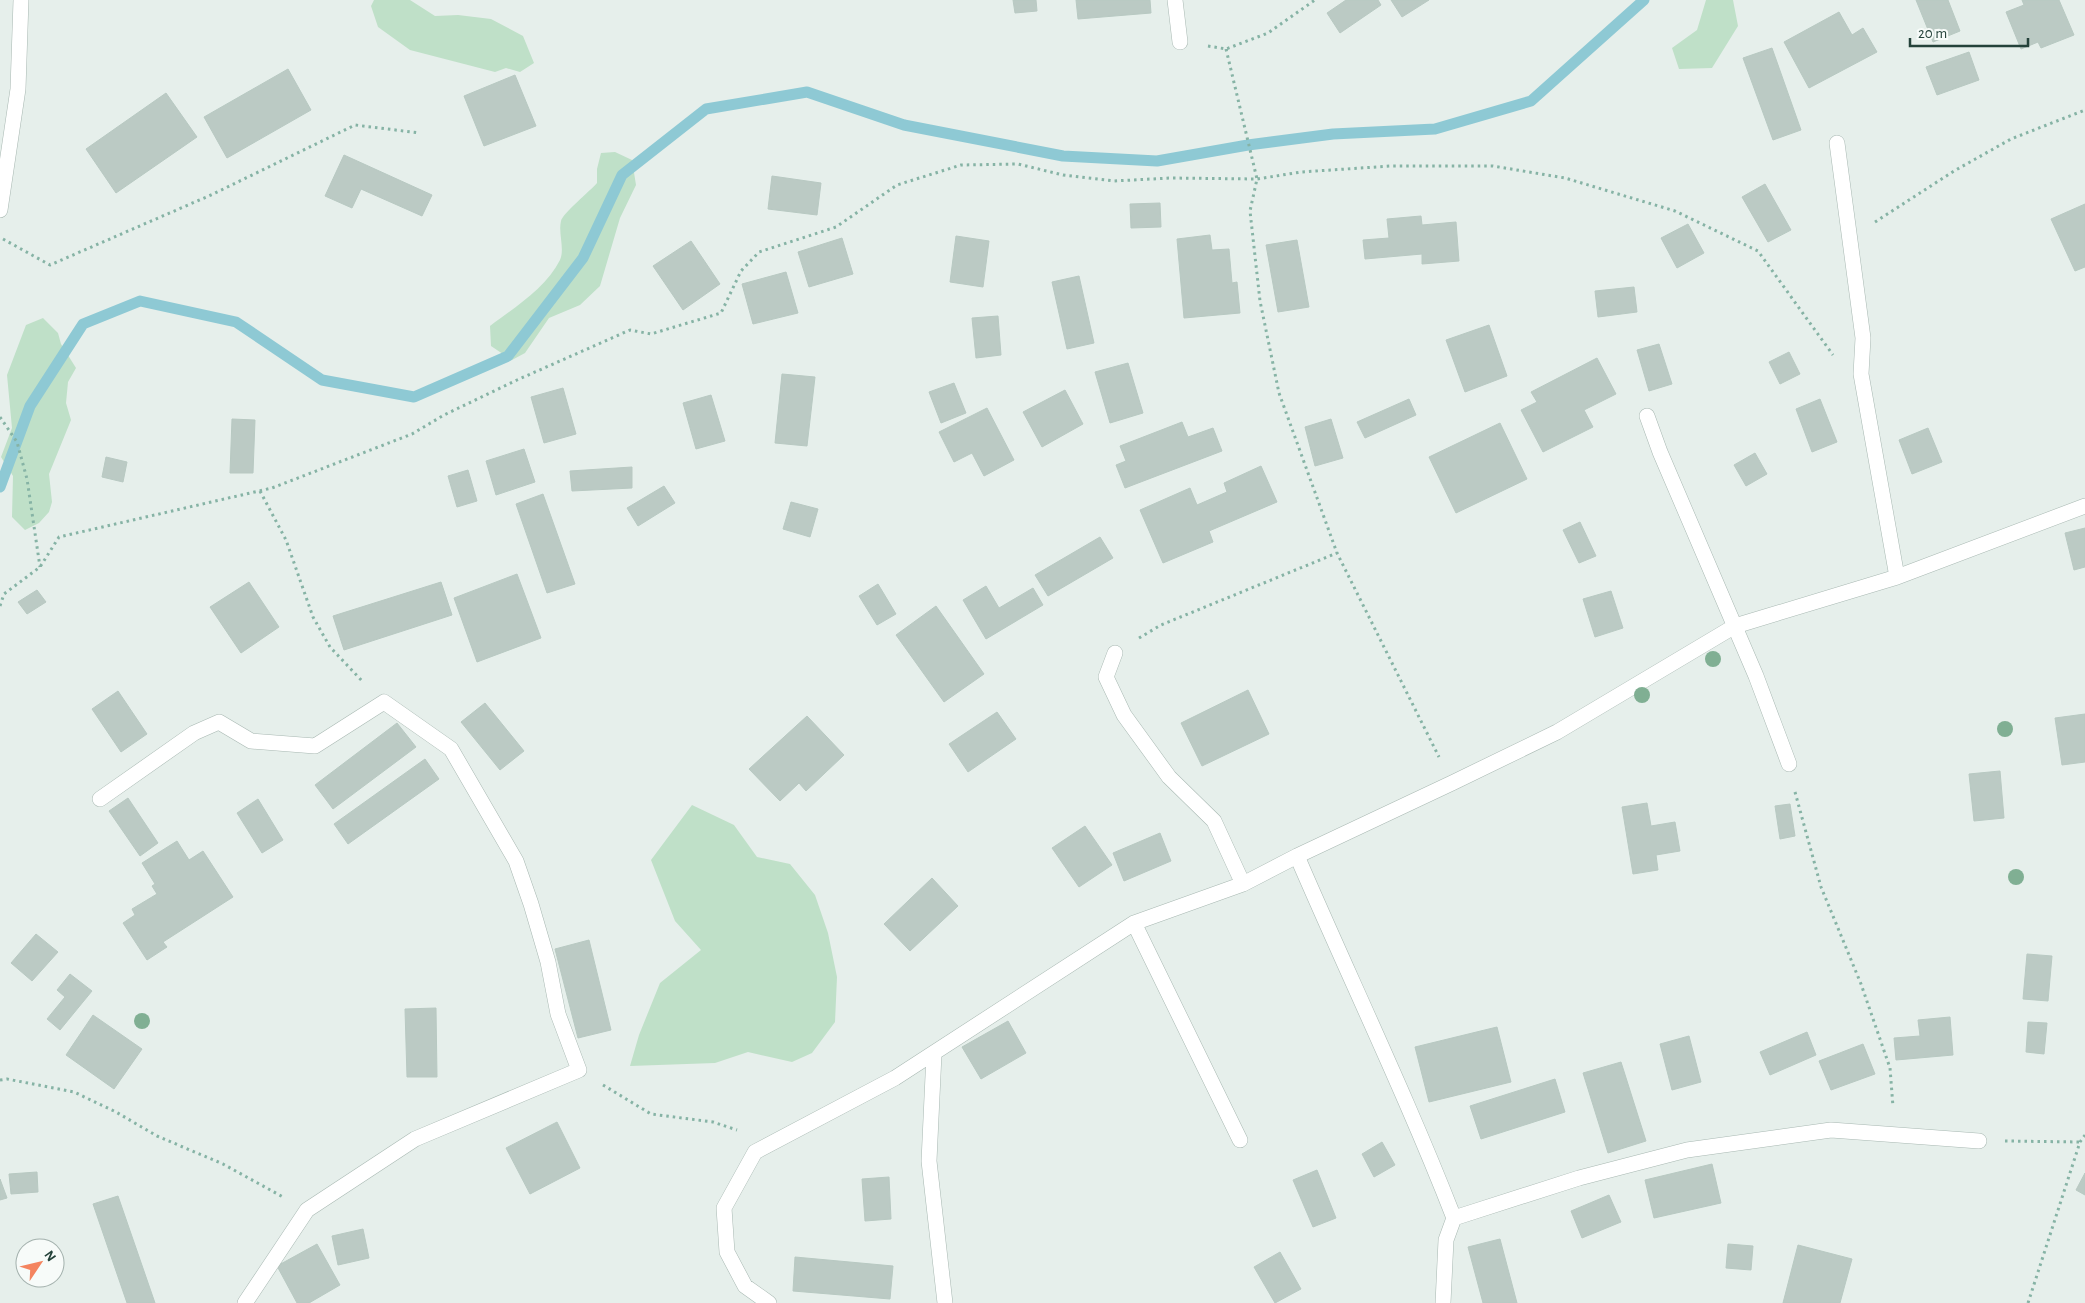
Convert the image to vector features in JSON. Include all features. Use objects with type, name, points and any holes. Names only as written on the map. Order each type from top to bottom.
[{"type":"street","points":[[0,210],[18,89],[21,0]]},
{"type":"street","points":[[1175,0],[1180,42]]},
{"type":"street","points":[[1837,143],[1862,338],[1861,374],[1897,577]]},
{"type":"street","points":[[1647,416],[1660,452],[1736,626],[1789,764]]},
{"type":"street","points":[[769,1303],[745,1286],[727,1252],[724,1208],[755,1152],[895,1078],[1134,923],[1243,884],[1297,856],[1557,732],[1736,626],[1897,577],[2085,506]]},
{"type":"street","points":[[1115,653],[1106,677],[1124,715],[1170,777],[1214,820],[1243,884]]},
{"type":"street","points":[[100,799],[194,734],[219,722],[251,742],[315,746],[384,702],[451,749],[516,861],[548,962],[558,1014],[579,1070],[415,1139],[307,1210],[244,1303]]},
{"type":"street","points":[[1297,856],[1340,956],[1398,1080],[1454,1218],[1446,1240],[1443,1303]]},
{"type":"street","points":[[1134,923],[1240,1140]]},
{"type":"street","points":[[934,1054],[928,1161],[944,1303]]},
{"type":"street","points":[[1454,1218],[1579,1178],[1686,1150],[1831,1130],[1979,1141]]},
{"type":"path","points":[[1180,42],[1226,49],[1268,33],[1315,0]]},
{"type":"path","points":[[1226,49],[1257,179],[1250,210],[1260,301],[1280,393],[1337,553],[1452,783]]},
{"type":"path","points":[[1849,237],[1885,217],[1954,171],[2011,139],[2085,110]]},
{"type":"path","points":[[0,237],[50,265],[211,195],[355,125],[420,133]]},
{"type":"path","points":[[0,606],[4,594],[40,567],[59,537],[272,488],[412,434],[444,415],[517,380],[630,330],[651,334],[721,313],[741,271],[759,252],[836,227],[897,185],[961,165],[1018,164],[1063,174],[1114,181],[1170,178],[1257,179],[1301,172],[1391,166],[1493,166],[1565,178],[1674,211],[1758,251],[1838,361],[1861,374]]},
{"type":"path","points":[[0,417],[17,442],[27,479],[40,567]]},
{"type":"path","points":[[260,491],[286,540],[313,617],[330,647],[384,702]]},
{"type":"path","points":[[1115,653],[1161,625],[1337,553]]},
{"type":"path","points":[[1789,764],[1821,887],[1861,984],[1890,1068],[1896,1135]]},
{"type":"path","points":[[579,1070],[651,1114],[714,1122],[741,1132],[755,1152]]},
{"type":"path","points":[[0,1080],[6,1079],[74,1092],[116,1112],[156,1136],[223,1164],[307,1210]]},
{"type":"path","points":[[2028,1303],[2080,1142],[2085,1135]]},
{"type":"path","points":[[1979,1141],[2080,1142]]},
{"type":"green space","points":[[374,0],[410,0],[435,16],[458,15],[491,19],[523,36],[534,63],[520,72],[506,68],[495,72],[410,50],[378,27],[371,6]]},
{"type":"green space","points":[[1706,0],[1733,0],[1738,26],[1712,68],[1679,69],[1672,48],[1697,30]]},
{"type":"green space","points":[[615,152],[632,160],[636,185],[620,218],[600,286],[580,305],[549,318],[525,353],[512,360],[491,346],[490,326],[529,297],[547,280],[561,256],[561,221],[571,208],[597,183],[597,169],[601,153]]},
{"type":"green space","points":[[43,318],[58,333],[61,344],[76,368],[68,382],[66,403],[71,420],[49,474],[52,502],[49,512],[39,523],[25,530],[12,517],[13,476],[1,457],[12,428],[7,375],[26,325]]},
{"type":"green space","points":[[692,805],[734,825],[757,857],[790,864],[815,895],[828,933],[837,977],[835,1022],[812,1053],[792,1062],[748,1052],[715,1063],[630,1066],[639,1035],[660,983],[701,950],[675,921],[651,860]]},
{"type":"building","points":[[1013,0],[1036,0],[1037,11],[1015,13]]},
{"type":"building","points":[[1076,0],[1150,0],[1151,13],[1078,19]]},
{"type":"building","points":[[1346,0],[1378,0],[1381,5],[1340,33],[1327,13]]},
{"type":"building","points":[[1391,0],[1429,0],[1402,17]]},
{"type":"building","points":[[1916,0],[1948,0],[1960,31],[1933,42]]},
{"type":"building","points":[[2022,0],[2059,0],[2074,35],[2041,48],[2038,42],[2021,49],[2006,12],[2024,5]]},
{"type":"building","points":[[1839,12],[1852,35],[1863,28],[1877,52],[1809,88],[1784,42]]},
{"type":"building","points":[[1772,48],[1801,130],[1773,140],[1743,58]]},
{"type":"building","points":[[1969,52],[1979,80],[1937,95],[1926,67]]},
{"type":"building","points":[[288,69],[311,110],[227,158],[204,117]]},
{"type":"building","points":[[515,75],[536,126],[484,146],[464,96]]},
{"type":"building","points":[[166,93],[197,137],[116,193],[86,149]]},
{"type":"building","points":[[344,155],[432,195],[422,216],[361,189],[352,208],[325,196]]},
{"type":"building","points":[[772,176],[821,183],[817,215],[768,209]]},
{"type":"building","points":[[1765,184],[1791,230],[1768,242],[1742,197]]},
{"type":"building","points":[[1160,203],[1161,227],[1131,228],[1130,204]]},
{"type":"building","points":[[2085,204],[2085,267],[2075,271],[2051,219]]},
{"type":"building","points":[[1421,216],[1422,225],[1456,222],[1459,261],[1422,264],[1422,254],[1365,259],[1363,240],[1389,238],[1387,219]]},
{"type":"building","points":[[1688,224],[1704,253],[1677,268],[1661,238]]},
{"type":"building","points":[[1210,235],[1212,250],[1229,249],[1232,283],[1237,282],[1240,313],[1184,318],[1177,239]]},
{"type":"building","points":[[956,236],[989,241],[983,287],[950,282]]},
{"type":"building","points":[[842,238],[853,274],[809,287],[798,252]]},
{"type":"building","points":[[1297,240],[1309,307],[1278,312],[1266,245]]},
{"type":"building","points":[[691,241],[720,284],[683,310],[653,266]]},
{"type":"building","points":[[786,272],[798,313],[753,324],[742,284]]},
{"type":"building","points":[[1079,276],[1094,343],[1067,349],[1052,282]]},
{"type":"building","points":[[1634,287],[1637,312],[1598,317],[1595,291]]},
{"type":"building","points":[[998,316],[1001,355],[976,358],[972,318]]},
{"type":"building","points":[[1489,325],[1507,376],[1465,392],[1446,340]]},
{"type":"building","points":[[1659,344],[1672,384],[1649,391],[1637,350]]},
{"type":"building","points":[[1789,352],[1800,374],[1780,384],[1769,362]]},
{"type":"building","points":[[1597,358],[1616,394],[1584,410],[1593,427],[1543,452],[1521,410],[1537,402],[1531,392]]},
{"type":"building","points":[[1128,363],[1143,413],[1110,423],[1095,372]]},
{"type":"building","points":[[782,374],[815,377],[807,446],[775,443]]},
{"type":"building","points":[[954,383],[966,413],[941,423],[929,392]]},
{"type":"building","points":[[563,388],[576,434],[544,443],[531,397]]},
{"type":"building","points":[[1065,390],[1083,424],[1042,447],[1023,412]]},
{"type":"building","points":[[711,395],[725,441],[696,449],[683,403]]},
{"type":"building","points":[[1409,399],[1416,415],[1365,438],[1357,422]]},
{"type":"building","points":[[1820,399],[1837,442],[1812,452],[1796,409]]},
{"type":"building","points":[[987,408],[1014,460],[984,476],[972,453],[954,462],[939,432]]},
{"type":"building","points":[[232,419],[255,420],[253,473],[230,473]]},
{"type":"building","points":[[1331,419],[1343,458],[1315,466],[1305,427]]},
{"type":"building","points":[[1182,422],[1188,437],[1213,428],[1222,451],[1125,488],[1116,465],[1126,461],[1120,446]]},
{"type":"building","points":[[1500,423],[1527,479],[1456,513],[1429,457]]},
{"type":"building","points":[[1928,428],[1942,462],[1912,474],[1899,440]]},
{"type":"building","points":[[524,449],[535,482],[496,495],[486,461]]},
{"type":"building","points":[[1755,453],[1767,474],[1746,486],[1734,465]]},
{"type":"building","points":[[106,457],[127,462],[123,482],[102,477]]},
{"type":"building","points":[[1261,466],[1277,502],[1209,531],[1213,542],[1163,563],[1140,510],[1190,488],[1197,505],[1227,492],[1224,483]]},
{"type":"building","points":[[632,467],[632,488],[572,491],[570,471]]},
{"type":"building","points":[[468,470],[477,501],[457,507],[448,476]]},
{"type":"building","points":[[664,486],[675,503],[638,526],[627,508]]},
{"type":"building","points":[[543,494],[575,584],[547,593],[516,504]]},
{"type":"building","points":[[791,502],[818,509],[810,537],[783,529]]},
{"type":"building","points":[[1580,522],[1596,556],[1579,563],[1563,530]]},
{"type":"building","points":[[2085,528],[2085,567],[2074,570],[2065,533]]},
{"type":"building","points":[[1100,537],[1113,558],[1048,596],[1035,575]]},
{"type":"building","points":[[517,574],[541,638],[477,662],[454,598]]},
{"type":"building","points":[[249,582],[279,627],[241,653],[210,607]]},
{"type":"building","points":[[441,582],[452,615],[344,650],[333,616]]},
{"type":"building","points":[[878,584],[896,614],[877,625],[859,596]]},
{"type":"building","points":[[986,586],[999,608],[1033,588],[1043,605],[986,639],[963,600]]},
{"type":"building","points":[[37,590],[46,602],[27,614],[18,602]]},
{"type":"building","points":[[1611,591],[1623,628],[1595,637],[1583,599]]},
{"type":"building","points":[[936,606],[984,674],[944,702],[896,635]]},
{"type":"building","points":[[1248,690],[1269,734],[1202,766],[1181,723]]},
{"type":"building","points":[[118,691],[147,734],[121,752],[92,709]]},
{"type":"building","points":[[485,703],[524,751],[500,770],[461,722]]},
{"type":"building","points":[[997,712],[1016,739],[968,772],[949,744]]},
{"type":"building","points":[[2085,714],[2085,762],[2062,765],[2055,718]]},
{"type":"building","points":[[807,716],[844,755],[806,791],[799,783],[780,801],[749,769]]},
{"type":"building","points":[[397,723],[416,747],[333,809],[315,785]]},
{"type":"building","points":[[425,759],[439,779],[348,844],[334,824]]},
{"type":"building","points":[[2000,771],[2004,818],[1974,821],[1969,774]]},
{"type":"building","points":[[128,798],[158,843],[140,856],[109,811]]},
{"type":"building","points":[[258,799],[283,840],[262,853],[237,813]]},
{"type":"building","points":[[1647,803],[1651,826],[1675,822],[1680,851],[1656,855],[1658,870],[1633,874],[1622,807]]},
{"type":"building","points":[[1790,804],[1795,836],[1780,839],[1775,806]]},
{"type":"building","points":[[1085,826],[1112,865],[1079,887],[1052,848]]},
{"type":"building","points":[[1160,833],[1171,861],[1124,881],[1113,853]]},
{"type":"building","points":[[177,841],[189,860],[203,851],[233,897],[163,942],[167,947],[147,960],[123,923],[135,915],[132,909],[157,894],[152,886],[155,884],[142,863]]},
{"type":"building","points":[[932,878],[958,906],[910,951],[884,924]]},
{"type":"building","points":[[36,934],[58,952],[32,981],[11,963]]},
{"type":"building","points":[[589,940],[611,1030],[578,1038],[555,949]]},
{"type":"building","points":[[2027,954],[2052,956],[2048,1001],[2023,999]]},
{"type":"building","points":[[70,974],[92,991],[60,1030],[47,1019],[65,997],[57,990]]},
{"type":"building","points":[[436,1008],[437,1077],[407,1077],[405,1009]]},
{"type":"building","points":[[93,1015],[142,1049],[114,1089],[66,1055]]},
{"type":"building","points":[[1950,1017],[1953,1055],[1896,1060],[1894,1038],[1920,1036],[1918,1020]]},
{"type":"building","points":[[1008,1021],[1026,1053],[981,1079],[962,1047]]},
{"type":"building","points":[[2028,1022],[2047,1023],[2044,1054],[2026,1052]]},
{"type":"building","points":[[1497,1027],[1511,1082],[1429,1102],[1415,1047]]},
{"type":"building","points":[[1807,1032],[1816,1055],[1770,1075],[1760,1052]]},
{"type":"building","points":[[1689,1036],[1701,1082],[1672,1090],[1660,1044]]},
{"type":"building","points":[[1863,1044],[1875,1074],[1831,1090],[1819,1061]]},
{"type":"building","points":[[1621,1062],[1646,1141],[1608,1153],[1583,1073]]},
{"type":"building","points":[[1555,1079],[1565,1112],[1481,1139],[1470,1106]]},
{"type":"building","points":[[557,1122],[580,1168],[530,1194],[506,1148]]},
{"type":"building","points":[[1382,1142],[1395,1165],[1374,1177],[1362,1154]]},
{"type":"building","points":[[1712,1164],[1721,1203],[1654,1218],[1645,1180]]},
{"type":"building","points":[[1317,1170],[1336,1218],[1313,1227],[1293,1180]]},
{"type":"building","points":[[37,1172],[38,1192],[11,1194],[9,1174]]},
{"type":"building","points":[[2085,1173],[2085,1195],[2076,1190]]},
{"type":"building","points":[[889,1177],[891,1219],[865,1221],[862,1179]]},
{"type":"building","points":[[0,1179],[7,1198],[0,1200]]},
{"type":"building","points":[[1609,1195],[1621,1222],[1582,1238],[1571,1211]]},
{"type":"building","points":[[118,1196],[155,1303],[127,1303],[93,1204]]},
{"type":"building","points":[[363,1229],[369,1258],[338,1265],[332,1236]]},
{"type":"building","points":[[1500,1239],[1517,1303],[1483,1303],[1468,1247]]},
{"type":"building","points":[[317,1244],[340,1285],[309,1303],[297,1303],[277,1266]]},
{"type":"building","points":[[1728,1244],[1753,1246],[1751,1270],[1726,1268]]},
{"type":"building","points":[[1798,1245],[1852,1259],[1840,1303],[1783,1303]]},
{"type":"building","points":[[1280,1252],[1301,1289],[1275,1303],[1254,1267]]},
{"type":"building","points":[[795,1257],[893,1266],[890,1299],[793,1291]]},
{"type":"waterway","points":[[0,487],[30,406],[83,324],[140,301],[236,322],[322,380],[414,397],[508,356],[583,258],[622,175],[706,109],[807,92],[904,125],[1063,156],[1157,161],[1248,145],[1333,134],[1435,129],[1531,101],[1644,0]]}]
